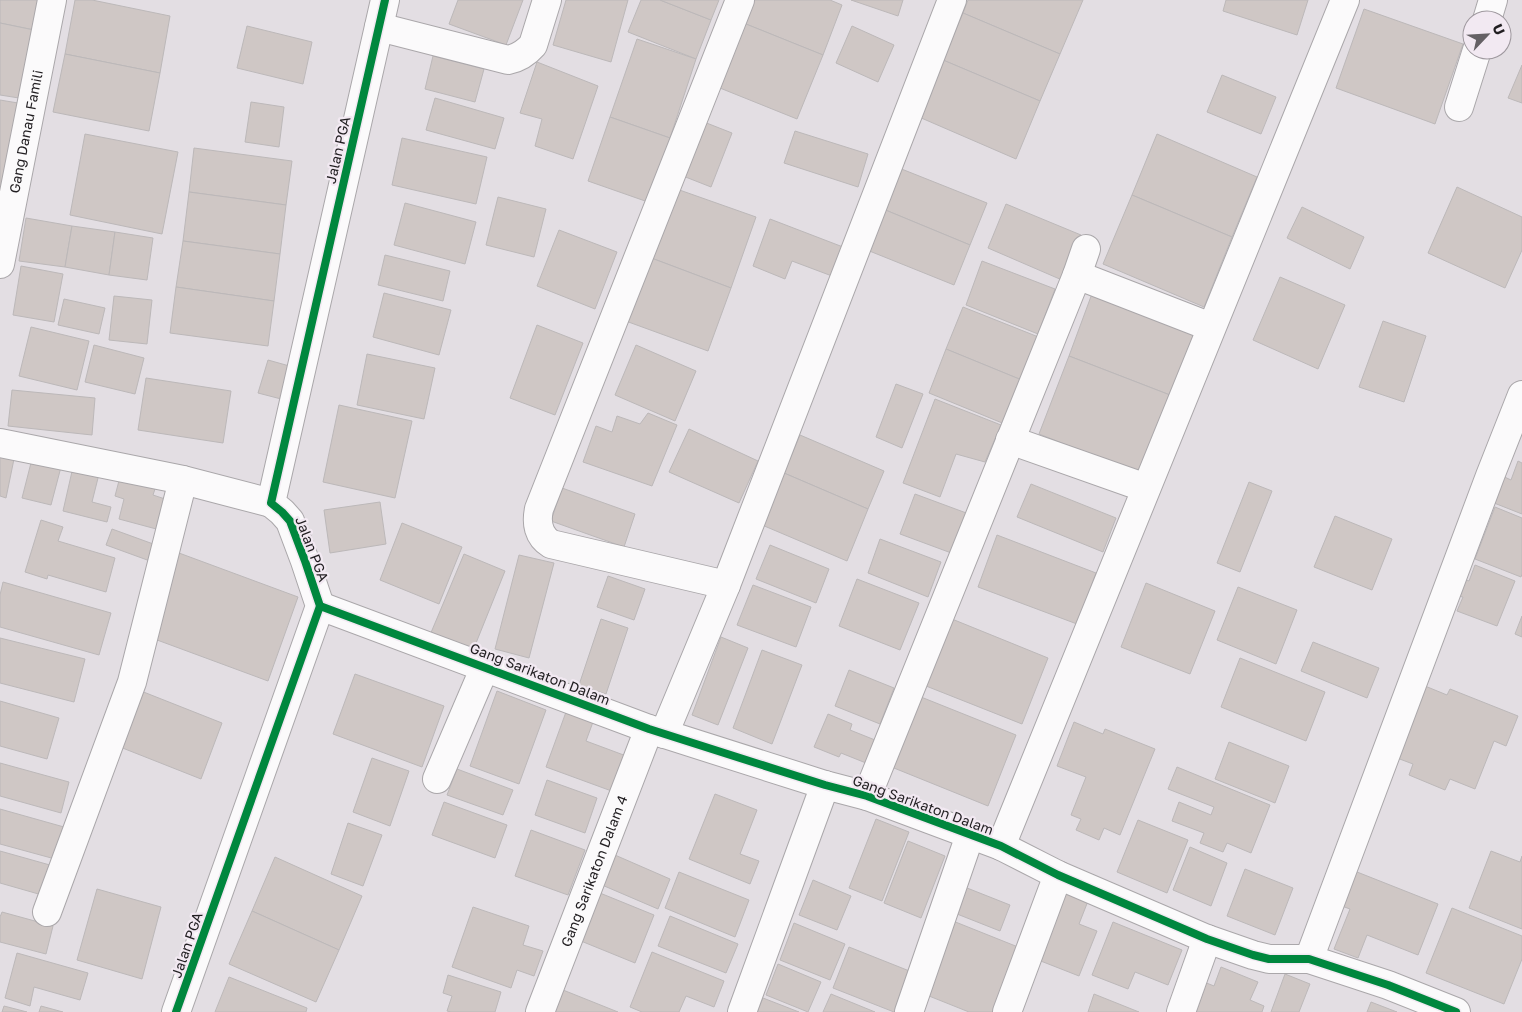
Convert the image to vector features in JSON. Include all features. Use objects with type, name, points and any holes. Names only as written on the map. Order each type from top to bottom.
[{"type":"street","name":"Gang Danau Famili","points":[[0,264],[52,0]]},
{"type":"street","name":"Jalan PGA","points":[[176,1012],[320,606],[292,525],[287,516],[271,503],[385,0]]},
{"type":"street","points":[[379,27],[508,60],[516,58],[533,45],[547,0]]},
{"type":"street","points":[[726,585],[551,544],[542,536],[537,525],[539,509],[740,0]]},
{"type":"street","name":"Gang Sarikaton Dalam 4","points":[[540,1012],[657,731],[726,585],[952,0]]},
{"type":"street","points":[[1001,846],[1345,0]]},
{"type":"street","points":[[1459,107],[1474,60]]},
{"type":"street","points":[[867,796],[1086,249]]},
{"type":"street","points":[[1077,275],[1211,327]]},
{"type":"street","points":[[1309,959],[1522,395]]},
{"type":"street","points":[[1010,440],[1146,488]]},
{"type":"street","points":[[0,443],[183,480],[271,503]]},
{"type":"street","points":[[47,912],[132,682],[183,480]]},
{"type":"street","name":"Gang Sarikaton Dalam","points":[[320,606],[657,731],[825,785],[867,796],[1001,846],[1058,875],[1207,939],[1269,959],[1309,959],[1388,985],[1456,1012]]},
{"type":"street","points":[[437,779],[485,667]]},
{"type":"street","points":[[742,1012],[825,785]]},
{"type":"street","points":[[909,1012],[970,835]]},
{"type":"street","points":[[1007,1012],[1058,875]]},
{"type":"street","points":[[1181,1012],[1207,939]]},
{"type":"building","points":[[0,0],[40,0],[34,30],[0,23]]},
{"type":"building","points":[[75,0],[92,0],[170,16],[160,73],[65,54]]},
{"type":"building","points":[[458,0],[523,0],[506,45],[449,24]]},
{"type":"building","points":[[566,0],[628,0],[611,62],[553,45]]},
{"type":"building","points":[[641,0],[660,0],[711,20],[696,59],[628,32]]},
{"type":"building","points":[[660,0],[719,0],[711,20]]},
{"type":"building","points":[[744,0],[830,0],[842,5],[823,55],[736,20]]},
{"type":"building","points":[[851,0],[903,0],[898,16]]},
{"type":"building","points":[[968,0],[1083,0],[1060,54],[963,13]]},
{"type":"building","points":[[1226,0],[1308,0],[1297,35],[1223,11]]},
{"type":"building","points":[[1364,9],[1462,44],[1435,124],[1336,88]]},
{"type":"building","points":[[963,13],[1060,54],[1040,101],[943,60]]},
{"type":"building","points":[[736,20],[823,55],[797,119],[710,84]]},
{"type":"building","points":[[0,23],[34,30],[19,98],[0,95]]},
{"type":"building","points":[[247,26],[312,42],[303,84],[237,68]]},
{"type":"building","points":[[852,26],[894,45],[878,82],[836,63]]},
{"type":"building","points":[[637,39],[696,59],[670,138],[610,117]]},
{"type":"building","points":[[65,54],[160,73],[149,131],[53,112]]},
{"type":"building","points":[[433,56],[484,69],[475,102],[425,89]]},
{"type":"building","points":[[943,60],[1040,101],[1016,159],[919,117]]},
{"type":"building","points":[[537,62],[598,86],[573,159],[535,146],[542,119],[520,113]]},
{"type":"building","points":[[1522,65],[1522,103],[1508,98]]},
{"type":"building","points":[[1222,75],[1276,97],[1261,134],[1207,112]]},
{"type":"building","points":[[435,98],[504,118],[495,149],[426,130]]},
{"type":"building","points":[[0,100],[18,103],[0,194]]},
{"type":"building","points":[[251,102],[284,107],[279,147],[245,142]]},
{"type":"building","points":[[610,117],[670,138],[648,202],[588,181]]},
{"type":"building","points":[[704,122],[732,133],[711,187],[683,176]]},
{"type":"building","points":[[795,131],[868,154],[858,187],[784,163]]},
{"type":"building","points":[[85,134],[178,152],[162,234],[70,215]]},
{"type":"building","points":[[1157,134],[1257,177],[1232,237],[1132,195]]},
{"type":"building","points":[[402,138],[487,157],[476,204],[392,185]]},
{"type":"building","points":[[194,148],[292,161],[286,205],[189,192]]},
{"type":"building","points":[[899,168],[987,203],[970,245],[883,209]]},
{"type":"building","points":[[671,187],[756,217],[731,288],[646,256]]},
{"type":"building","points":[[1457,187],[1522,217],[1522,250],[1505,288],[1428,253]]},
{"type":"building","points":[[189,192],[286,205],[280,254],[183,241]]},
{"type":"building","points":[[1132,195],[1232,237],[1204,307],[1103,264]]},
{"type":"building","points":[[498,197],[546,209],[534,257],[486,245]]},
{"type":"building","points":[[405,203],[476,222],[465,264],[394,245]]},
{"type":"building","points":[[1006,204],[1081,235],[1062,280],[988,248]]},
{"type":"building","points":[[1302,207],[1364,237],[1350,269],[1287,238]]},
{"type":"building","points":[[883,209],[970,245],[954,285],[867,250]]},
{"type":"building","points":[[26,218],[72,226],[65,267],[19,261]]},
{"type":"building","points":[[770,219],[843,247],[832,276],[792,261],[785,279],[753,266]]},
{"type":"building","points":[[72,226],[115,232],[109,275],[65,267]]},
{"type":"building","points":[[559,230],[617,252],[595,309],[537,286]]},
{"type":"building","points":[[115,232],[153,238],[147,280],[109,275]]},
{"type":"building","points":[[183,241],[280,254],[274,301],[176,287]]},
{"type":"building","points":[[385,255],[450,271],[443,301],[378,285]]},
{"type":"building","points":[[646,256],[731,288],[708,351],[623,320]]},
{"type":"building","points":[[982,261],[1055,289],[1038,334],[966,305]]},
{"type":"building","points":[[21,266],[63,274],[54,322],[13,315]]},
{"type":"building","points":[[1280,277],[1345,305],[1318,369],[1253,340]]},
{"type":"building","points":[[176,287],[274,301],[268,346],[170,333]]},
{"type":"building","points":[[1093,291],[1195,331],[1170,395],[1069,356]]},
{"type":"building","points":[[384,293],[451,310],[439,355],[373,337]]},
{"type":"building","points":[[114,296],[152,300],[147,344],[109,340]]},
{"type":"building","points":[[64,299],[105,308],[99,334],[58,325]]},
{"type":"building","points":[[963,307],[1046,340],[1029,383],[946,349]]},
{"type":"building","points":[[1383,321],[1426,336],[1404,402],[1359,387]]},
{"type":"building","points":[[537,325],[583,343],[555,415],[510,398]]},
{"type":"building","points":[[31,327],[89,341],[77,390],[19,376]]},
{"type":"building","points":[[94,345],[144,358],[135,394],[85,382]]},
{"type":"building","points":[[636,345],[696,371],[675,421],[615,395]]},
{"type":"building","points":[[946,349],[1029,383],[1012,427],[929,393]]},
{"type":"building","points":[[367,354],[435,368],[424,419],[357,405]]},
{"type":"building","points":[[1069,356],[1170,395],[1141,474],[1039,434]]},
{"type":"building","points":[[268,360],[293,367],[285,400],[258,393]]},
{"type":"building","points":[[146,378],[231,391],[223,443],[138,430]]},
{"type":"building","points":[[896,384],[923,394],[902,448],[876,437]]},
{"type":"building","points":[[12,390],[95,398],[92,435],[8,426]]},
{"type":"building","points":[[935,399],[1001,425],[985,462],[956,454],[940,497],[903,483]]},
{"type":"building","points":[[339,405],[412,421],[395,498],[323,482]]},
{"type":"building","points":[[648,413],[677,425],[652,486],[583,462],[596,426],[612,432],[617,416],[640,424]]},
{"type":"building","points":[[689,429],[758,461],[739,503],[669,472]]},
{"type":"building","points":[[800,435],[884,471],[868,509],[784,473]]},
{"type":"building","points":[[0,456],[14,459],[6,498],[0,496]]},
{"type":"building","points":[[32,459],[61,467],[51,505],[22,498]]},
{"type":"building","points":[[1518,461],[1522,463],[1522,514],[1489,501],[1498,474],[1511,480]]},
{"type":"building","points":[[73,467],[99,474],[92,502],[111,507],[107,522],[63,511]]},
{"type":"building","points":[[121,473],[157,483],[153,495],[168,500],[160,530],[119,519],[124,499],[115,496]]},
{"type":"building","points":[[784,473],[868,509],[847,561],[762,525]]},
{"type":"building","points":[[1249,482],[1272,491],[1240,572],[1217,563]]},
{"type":"building","points":[[1031,484],[1116,518],[1103,552],[1017,517]]},
{"type":"building","points":[[562,488],[635,514],[624,547],[551,521]]},
{"type":"building","points":[[915,494],[969,514],[954,554],[900,534]]},
{"type":"building","points":[[380,502],[386,544],[330,553],[324,510]]},
{"type":"building","points":[[1495,507],[1522,518],[1521,577],[1475,559]]},
{"type":"building","points":[[1335,516],[1392,539],[1372,590],[1314,567]]},
{"type":"building","points":[[41,520],[63,527],[58,541],[115,558],[106,592],[48,575],[47,579],[25,572]]},
{"type":"building","points":[[402,523],[462,547],[439,604],[380,580]]},
{"type":"building","points":[[112,529],[156,545],[150,561],[106,545]]},
{"type":"building","points":[[997,535],[1096,573],[1077,624],[978,587]]},
{"type":"building","points":[[880,539],[941,562],[928,597],[868,573]]},
{"type":"building","points":[[770,545],[829,569],[816,603],[756,579]]},
{"type":"building","points":[[179,553],[298,597],[268,681],[149,637]]},
{"type":"building","points":[[464,554],[505,571],[472,653],[430,635]]},
{"type":"building","points":[[519,555],[554,563],[529,658],[495,649]]},
{"type":"building","points":[[1475,565],[1515,581],[1497,626],[1457,611],[1463,597],[1458,596],[1464,579],[1469,581]]},
{"type":"building","points":[[608,576],[645,589],[634,620],[597,607]]},
{"type":"building","points":[[857,579],[919,603],[900,650],[839,626]]},
{"type":"building","points":[[3,582],[111,613],[99,655],[0,627],[0,595]]},
{"type":"building","points":[[1146,583],[1215,611],[1190,674],[1121,647]]},
{"type":"building","points":[[753,585],[811,607],[796,647],[737,625]]},
{"type":"building","points":[[1238,587],[1297,610],[1276,664],[1217,640]]},
{"type":"building","points":[[1522,616],[1522,637],[1515,634]]},
{"type":"building","points":[[947,617],[1048,658],[1022,724],[921,684]]},
{"type":"building","points":[[601,619],[628,628],[606,694],[579,685]]},
{"type":"building","points":[[721,637],[748,648],[718,725],[692,715]]},
{"type":"building","points":[[0,638],[85,659],[74,702],[0,683]]},
{"type":"building","points":[[1313,642],[1379,668],[1367,698],[1301,671]]},
{"type":"building","points":[[762,650],[802,665],[772,744],[733,728]]},
{"type":"building","points":[[1240,658],[1325,692],[1306,741],[1221,707]]},
{"type":"building","points":[[849,670],[894,688],[880,724],[835,706]]},
{"type":"building","points":[[355,674],[444,706],[422,767],[333,734]]},
{"type":"building","points":[[1425,686],[1447,695],[1450,689],[1518,716],[1506,746],[1494,741],[1475,789],[1450,779],[1445,790],[1409,775],[1413,764],[1397,758]]},
{"type":"building","points":[[141,691],[222,723],[201,779],[120,747]]},
{"type":"building","points":[[497,691],[546,710],[519,784],[470,766]]},
{"type":"building","points":[[916,695],[1016,735],[988,806],[889,766]]},
{"type":"building","points":[[0,701],[59,718],[47,759],[0,746]]},
{"type":"building","points":[[566,712],[593,722],[586,741],[629,757],[617,793],[546,767]]},
{"type":"building","points":[[828,714],[852,724],[850,730],[875,740],[866,763],[841,753],[839,757],[814,747]]},
{"type":"building","points":[[1074,722],[1103,734],[1105,729],[1155,749],[1120,835],[1104,828],[1099,840],[1076,830],[1081,819],[1071,815],[1086,777],[1057,766]]},
{"type":"building","points":[[1229,742],[1289,766],[1275,803],[1215,779]]},
{"type":"building","points":[[372,758],[409,771],[390,826],[353,812]]},
{"type":"building","points":[[0,763],[69,782],[61,813],[0,796]]},
{"type":"building","points":[[1177,767],[1270,805],[1251,853],[1227,843],[1223,852],[1200,843],[1204,833],[1172,821],[1179,802],[1211,815],[1214,807],[1168,789]]},
{"type":"building","points":[[457,769],[513,790],[503,815],[447,795]]},
{"type":"building","points":[[547,780],[597,798],[585,833],[535,815]]},
{"type":"building","points":[[715,794],[757,810],[740,854],[759,861],[750,884],[689,859]]},
{"type":"building","points":[[444,802],[507,825],[495,858],[432,835]]},
{"type":"building","points":[[0,809],[64,827],[55,859],[0,844]]},
{"type":"building","points":[[876,819],[909,832],[882,901],[849,888]]},
{"type":"building","points":[[1138,820],[1188,840],[1167,893],[1117,872]]},
{"type":"building","points":[[348,823],[382,835],[363,886],[331,874]]},
{"type":"building","points":[[531,830],[585,850],[568,895],[515,876]]},
{"type":"building","points":[[908,841],[945,856],[921,918],[884,903]]},
{"type":"building","points":[[1190,847],[1227,863],[1211,906],[1173,890]]},
{"type":"building","points":[[0,851],[57,867],[49,897],[0,883]]},
{"type":"building","points":[[1491,851],[1520,862],[1522,856],[1522,929],[1469,908]]},
{"type":"building","points":[[608,852],[670,879],[658,909],[595,882]]},
{"type":"building","points":[[275,857],[362,896],[339,950],[252,911]]},
{"type":"building","points":[[1245,869],[1293,888],[1275,935],[1227,916]]},
{"type":"building","points":[[1352,870],[1438,904],[1418,955],[1367,935],[1358,958],[1334,949],[1350,909],[1339,905]]},
{"type":"building","points":[[679,872],[749,900],[735,937],[665,908]]},
{"type":"building","points":[[813,880],[851,896],[837,930],[799,915]]},
{"type":"building","points":[[962,886],[1010,905],[1000,931],[952,912]]},
{"type":"building","points":[[97,889],[161,907],[142,979],[77,960]]},
{"type":"building","points":[[595,891],[654,915],[635,963],[576,939]]},
{"type":"building","points":[[1066,892],[1088,901],[1079,924],[1097,931],[1079,976],[1028,956]]},
{"type":"building","points":[[473,907],[529,926],[523,945],[543,951],[534,976],[517,970],[511,988],[452,967]]},
{"type":"building","points":[[1452,908],[1522,936],[1522,959],[1504,1004],[1426,973]]},
{"type":"building","points":[[252,911],[339,950],[316,1002],[229,964]]},
{"type":"building","points":[[2,912],[53,926],[46,954],[0,942],[0,917]]},
{"type":"building","points":[[670,916],[738,944],[726,973],[658,946]]},
{"type":"building","points":[[953,921],[1023,949],[999,1012],[969,1012],[924,994]]},
{"type":"building","points":[[1113,922],[1182,950],[1168,985],[1135,972],[1128,989],[1092,975]]},
{"type":"building","points":[[794,923],[845,944],[830,980],[780,960]]},
{"type":"building","points":[[849,947],[917,974],[902,1012],[894,1012],[833,988]]},
{"type":"building","points":[[652,952],[724,981],[714,1007],[686,996],[679,1012],[642,1012],[630,1007]]},
{"type":"building","points":[[17,953],[88,973],[80,1000],[34,987],[30,1006],[5,998]]},
{"type":"building","points":[[778,964],[821,982],[808,1012],[766,995]]},
{"type":"building","points":[[1221,967],[1258,982],[1250,1000],[1264,1006],[1262,1012],[1187,1012],[1199,980],[1214,986]]},
{"type":"building","points":[[1285,974],[1310,984],[1299,1012],[1271,1012]]},
{"type":"building","points":[[448,975],[501,992],[495,1012],[447,1011],[452,996],[443,993]]},
{"type":"building","points":[[229,977],[307,1008],[306,1012],[215,1012]]},
{"type":"building","points":[[553,986],[618,1012],[543,1012]]},
{"type":"building","points":[[831,994],[875,1012],[823,1012]]},
{"type":"building","points":[[1094,994],[1139,1012],[1088,1012]]},
{"type":"building","points":[[763,998],[799,1012],[757,1012]]},
{"type":"building","points":[[1371,1002],[1397,1012],[1367,1012]]},
{"type":"building","points":[[4,1006],[27,1012],[2,1012]]},
{"type":"building","points":[[41,1006],[63,1012],[39,1012]]},
{"type":"cycle path","points":[[176,1012],[320,606],[290,521],[271,503],[385,0]]},
{"type":"cycle path","points":[[320,606],[649,729],[825,785],[867,796],[1001,846],[1058,875],[1207,939],[1269,959],[1309,959],[1388,985],[1456,1012]]}]
